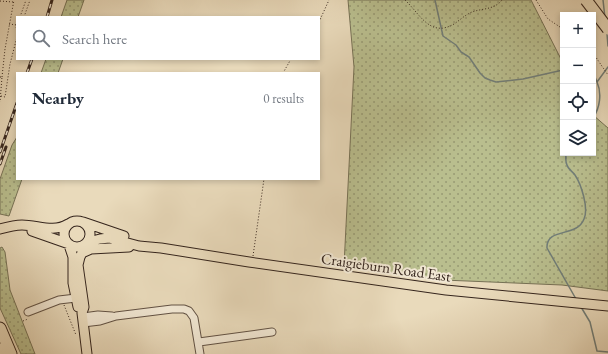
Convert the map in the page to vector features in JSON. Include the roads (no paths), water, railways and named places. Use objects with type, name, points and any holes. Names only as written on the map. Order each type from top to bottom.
[{"type":"highway","points":[[586,0],[608,29]]},
{"type":"highway","points":[[0,328],[11,354]]},
{"type":"highway","points":[[0,349],[2,354]]},
{"type":"main road","points":[[1,229],[21,225],[57,228],[74,221],[82,222],[87,226],[90,232],[78,266],[84,307],[83,318],[87,354]]},
{"type":"main road","name":"Craigieburn Road East","points":[[82,222],[161,248]]},
{"type":"main road","points":[[69,223],[65,228],[64,234],[65,240],[69,245],[73,257],[73,279],[76,298],[78,308],[83,318]]},
{"type":"main road","points":[[1,229],[16,228],[35,232],[69,245],[79,247],[87,243]]},
{"type":"main road","name":"Craigieburn Road East","points":[[87,243],[109,238],[145,247],[161,248],[446,290],[608,306]]},
{"type":"main road","points":[[82,253],[88,249],[105,247],[145,247]]},
{"type":"street","points":[[30,315],[59,300],[76,298]]},
{"type":"street","points":[[83,318],[100,321],[116,316],[172,309],[184,309],[189,311],[194,318],[200,354]]},
{"type":"street","points":[[199,342],[272,332]]},
{"type":"waterway","points":[[435,0],[443,36],[469,57],[485,78],[496,82],[523,79],[560,71]]},
{"type":"waterway","points":[[603,0],[605,18]]},
{"type":"waterway","points":[[607,34],[608,46]]},
{"type":"waterway","points":[[596,112],[600,100],[599,86],[597,82],[608,67]]},
{"type":"waterway","points":[[566,156],[566,164],[575,175],[582,190],[586,209],[584,219],[575,229],[551,237],[547,248],[576,299]]},
{"type":"waterway","points":[[581,307],[590,322],[597,351],[608,352]]},
{"type":"railway","points":[[47,16],[52,0]]},
{"type":"railway","points":[[27,72],[32,60]]},
{"type":"railway","points":[[0,152],[16,106]]},
{"type":"railway","points":[[0,164],[6,147]]}]
